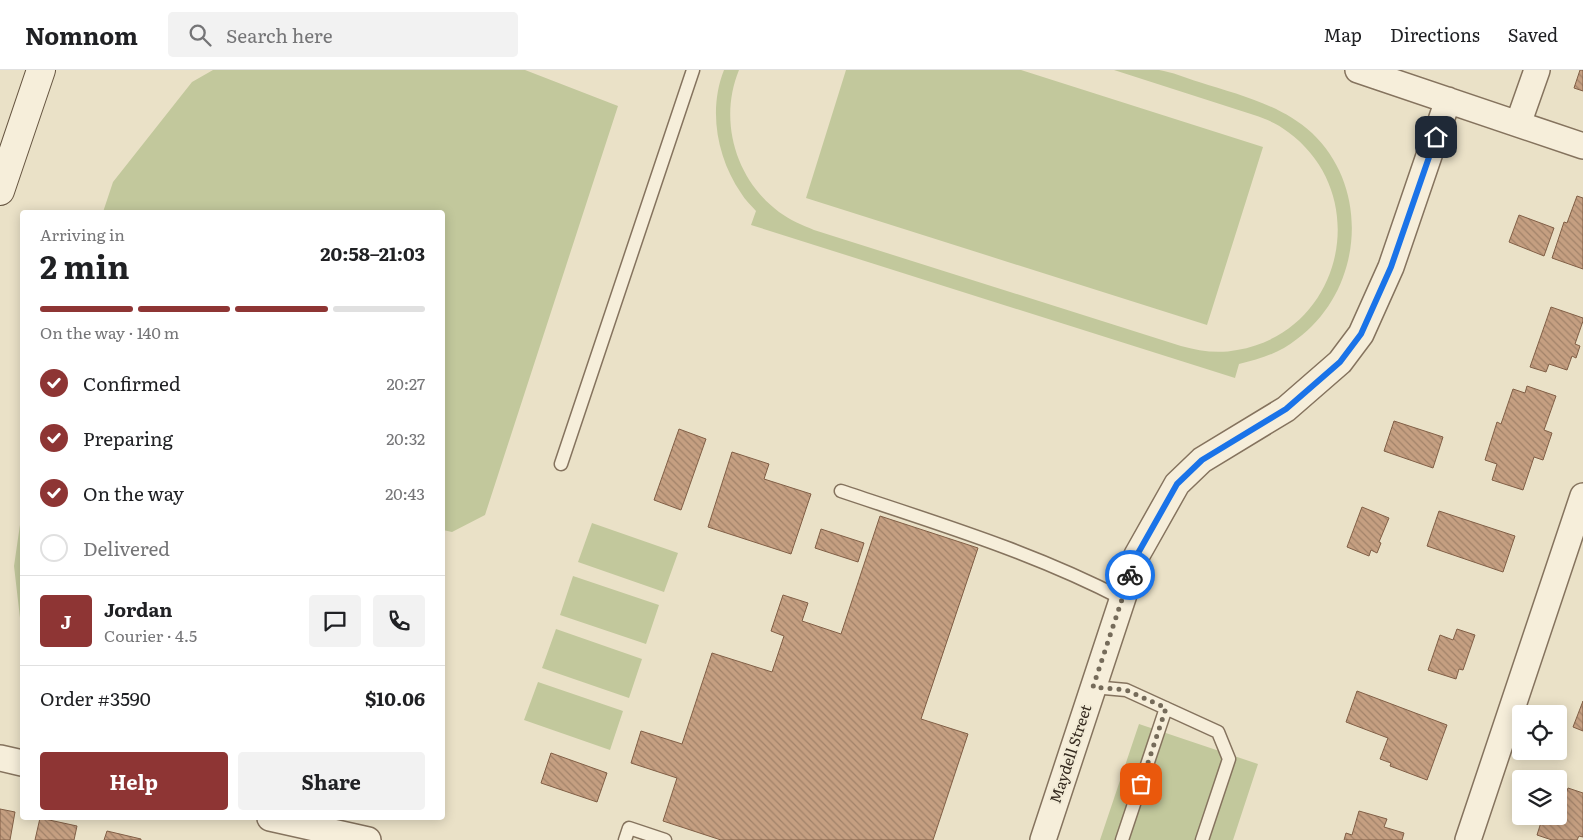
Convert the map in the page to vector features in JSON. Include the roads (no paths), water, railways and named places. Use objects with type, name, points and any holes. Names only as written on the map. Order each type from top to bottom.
[{"type":"street","points":[[0,191],[41,70]]},
{"type":"street","points":[[1358,70],[1583,146]]},
{"type":"street","points":[[1518,124],[1537,70]]},
{"type":"street","name":"Maydell Street","points":[[1042,840],[1137,555],[1177,484],[1202,460],[1286,409],[1340,362],[1361,334],[1391,267],[1448,100]]},
{"type":"street","points":[[1468,840],[1583,496]]},
{"type":"street","points":[[0,758],[20,763]]},
{"type":"street","points":[[279,820],[357,837]]},
{"type":"lane","points":[[561,464],[692,70]]},
{"type":"lane","points":[[841,491],[1012,548],[1098,586],[1122,599]]},
{"type":"lane","points":[[1093,687],[1126,690],[1218,732],[1229,759],[1202,840]]},
{"type":"lane","points":[[1122,840],[1166,708]]},
{"type":"lane","points":[[625,840],[629,828],[665,840]]}]
